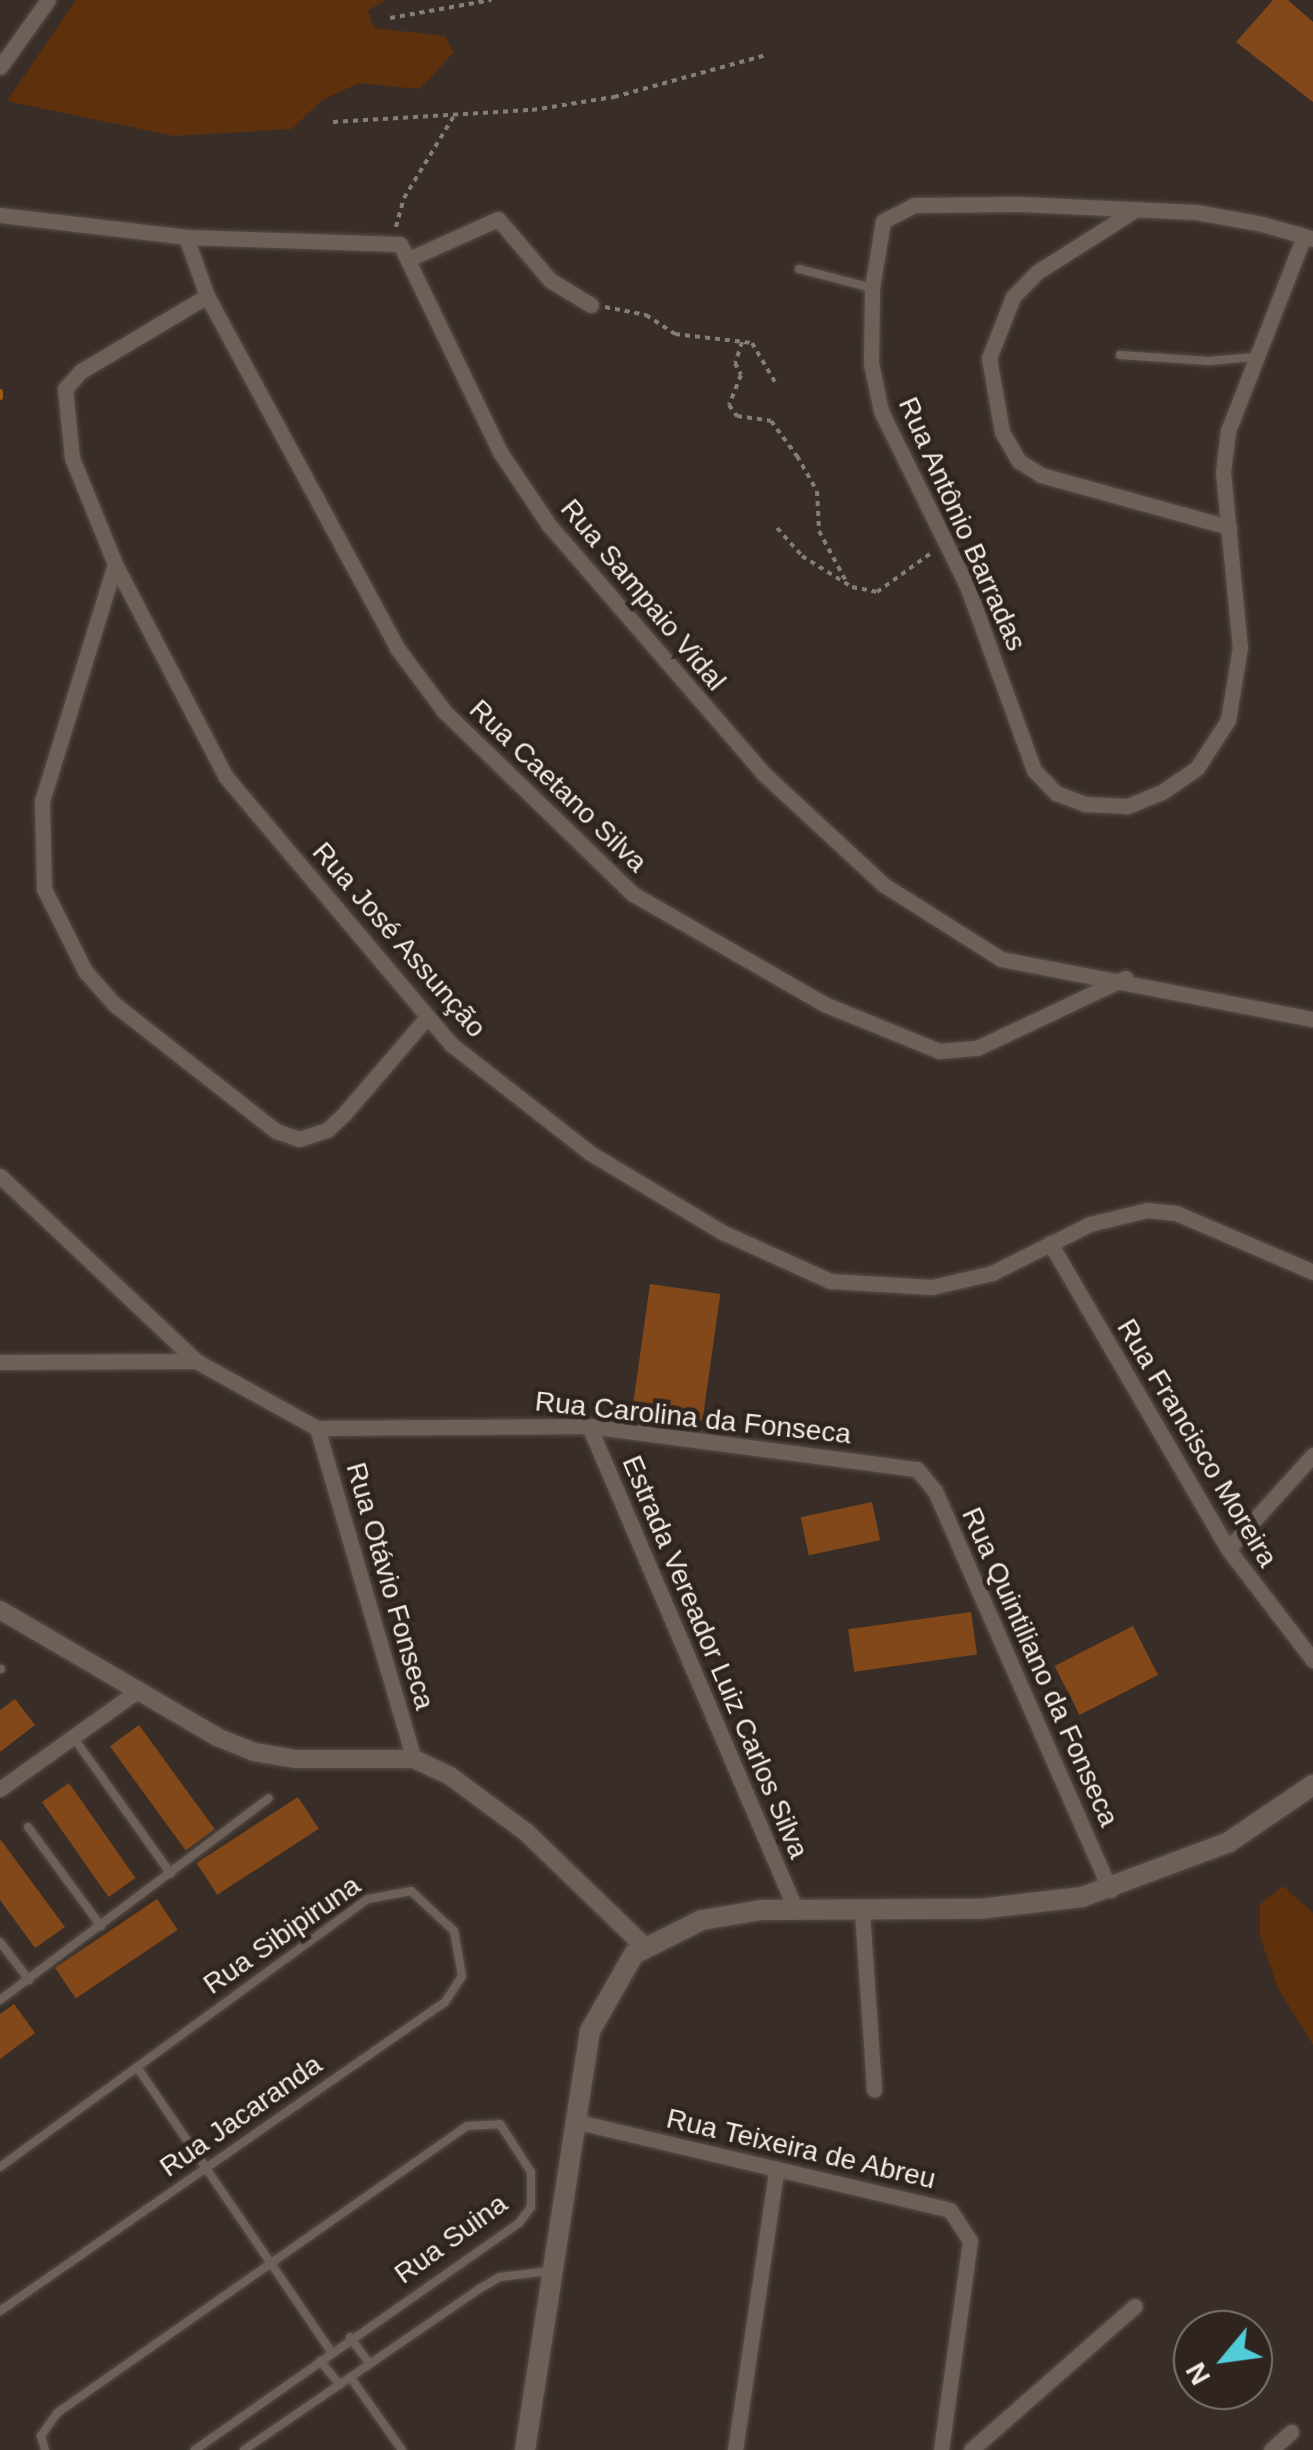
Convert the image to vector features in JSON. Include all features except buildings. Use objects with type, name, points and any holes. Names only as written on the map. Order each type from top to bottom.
[{"type":"main road","points":[[525,2450],[574,2122],[597,2010],[644,1946],[702,1920],[795,1908],[862,1912],[1042,1904],[1110,1890],[1229,1842],[1313,1785]]},
{"type":"street","points":[[0,66],[48,0]]},
{"type":"street","name":"Rua Antônio Barradas","points":[[970,204],[1132,212],[1196,212],[1308,238],[1255,357],[1228,431],[1229,526],[1240,647],[1228,720],[1196,768],[1127,806],[1086,804],[1056,793],[1034,770],[947,541],[880,412],[871,363],[872,288],[883,221],[896,210],[970,204]]},
{"type":"street","points":[[1132,212],[1037,272],[1013,297],[988,358],[1002,432],[1019,461],[1042,475],[1229,526]]},
{"type":"street","points":[[0,216],[186,237],[392,242]]},
{"type":"street","points":[[411,258],[498,219],[550,280],[590,305]]},
{"type":"street","name":"Rua Caetano Silva","points":[[186,237],[207,296],[397,648],[444,711],[633,894],[824,1004],[939,1050],[977,1048],[1126,978]]},
{"type":"street","name":"Rua Sampaio Vidal","points":[[392,242],[411,258],[500,452],[549,525],[763,773],[884,885],[945,928],[1001,959],[1126,978],[1313,1019]]},
{"type":"street","name":"Rua José Assunção","points":[[207,296],[81,370],[64,389],[72,458],[115,564],[226,776],[452,1045],[590,1152],[788,1268],[876,1289],[932,1287],[992,1273],[1090,1224],[1147,1210],[1176,1214],[1313,1272]]},
{"type":"street","points":[[115,564],[42,801],[44,889],[85,971],[114,1004],[276,1131],[299,1139],[326,1130],[344,1114],[427,1017]]},
{"type":"street","points":[[0,1176],[196,1361]]},
{"type":"street","name":"Rua Francisco Moreira","points":[[1050,1243],[1228,1550],[1313,1660]]},
{"type":"street","name":"Rua Carolina da Fonseca","points":[[0,1362],[196,1361],[317,1428],[588,1426],[917,1469]]},
{"type":"street","name":"Estrada Vereador Luiz Carlos Silva","points":[[588,1426],[795,1908]]},
{"type":"street","name":"Rua Otávio Fonseca","points":[[317,1428],[414,1759]]},
{"type":"street","points":[[1228,1550],[1313,1454]]},
{"type":"street","name":"Rua Quintiliano da Fonseca","points":[[917,1469],[935,1491],[1110,1890]]},
{"type":"street","points":[[0,1610],[254,1752],[296,1758],[414,1759],[450,1776],[528,1834],[644,1946]]},
{"type":"street","points":[[0,1788],[138,1690]]},
{"type":"street","points":[[862,1912],[874,2090]]},
{"type":"street","name":"Rua Teixeira de Abreu","points":[[574,2122],[950,2210],[964,2223],[970,2241],[940,2450]]},
{"type":"street","points":[[735,2450],[776,2170]]},
{"type":"street","points":[[971,2450],[1135,2306]]},
{"type":"street","points":[[1271,2450],[1292,2432]]},
{"type":"lane","points":[[799,269],[872,288]]},
{"type":"lane","points":[[1120,355],[1209,361],[1255,357]]},
{"type":"lane","points":[[74,1737],[171,1874]]},
{"type":"lane","points":[[0,2000],[269,1798]]},
{"type":"lane","points":[[28,1828],[101,1926]]},
{"type":"lane","name":"Rua Sibipiruna","points":[[136,2067],[383,1892],[411,1891],[454,1931]]},
{"type":"lane","name":"Rua Jacaranda","points":[[0,2312],[446,2002],[462,1976],[454,1931]]},
{"type":"lane","points":[[0,1942],[29,1980]]},
{"type":"lane","points":[[0,2167],[136,2067],[272,2263],[332,2350],[196,2450]]},
{"type":"lane","name":"Rua Suina","points":[[272,2263],[467,2126],[500,2124],[531,2172],[530,2207],[519,2223],[332,2350]]},
{"type":"lane","points":[[44,2450],[41,2436],[57,2413],[272,2263]]},
{"type":"lane","points":[[244,2450],[500,2277],[552,2271]]},
{"type":"lane","points":[[350,2337],[369,2362]]},
{"type":"lane","points":[[320,2361],[340,2384]]},
{"type":"lane","points":[[350,2378],[402,2450]]},
{"type":"path","points":[[390,18],[491,0]]},
{"type":"path","points":[[333,122],[614,97],[767,55]]},
{"type":"path","points":[[392,242],[404,198],[456,114]]},
{"type":"path","points":[[590,305],[646,316],[675,334],[752,343],[775,382]]},
{"type":"path","points":[[742,342],[735,363],[741,375],[730,405],[737,416],[771,420],[798,456],[818,491],[819,531],[847,583]]},
{"type":"path","points":[[777,528],[802,556],[847,583],[877,592],[947,541]]},
{"type":"shaded area","points":[[76,0],[385,0],[368,11],[374,28],[444,36],[454,52],[420,89],[359,83],[322,100],[292,129],[174,136],[7,101]]},
{"type":"shaded area","points":[[1283,1886],[1313,1913],[1313,2045],[1278,1988],[1260,1936],[1260,1904]]},
{"type":"waterway","points":[[0,392],[0,397]]}]
